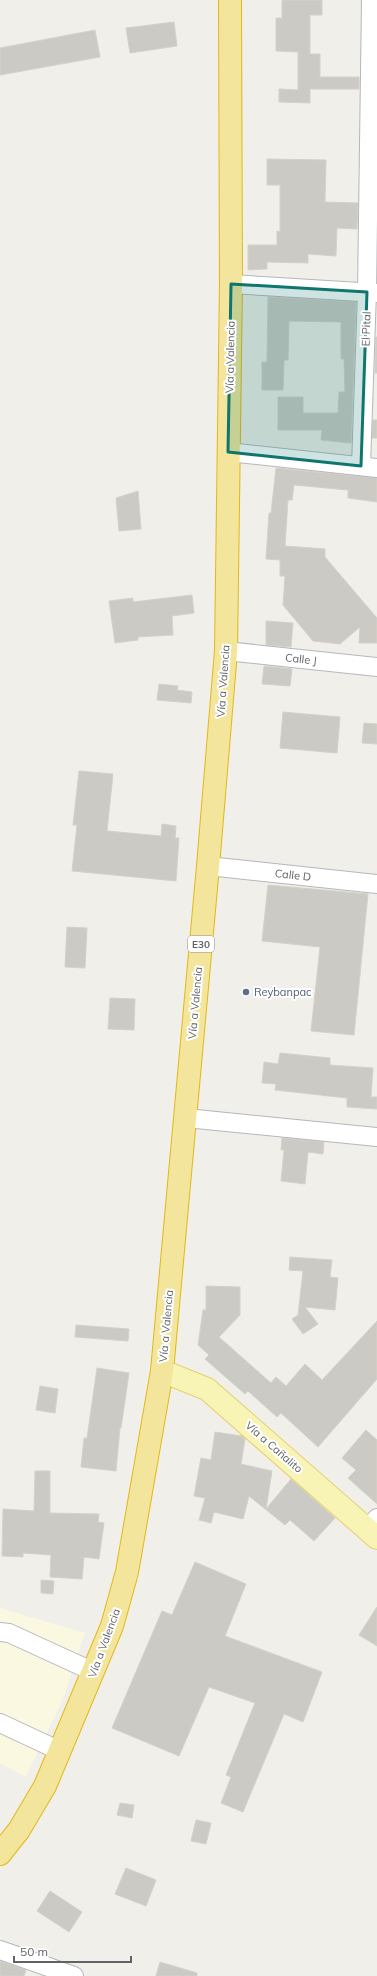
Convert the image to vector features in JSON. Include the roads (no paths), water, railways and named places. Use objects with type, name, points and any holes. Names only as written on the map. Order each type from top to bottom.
[{"type":"highway","name":"Vía a Valencia","points":[[0,1854],[19,1830],[45,1786],[112,1626],[127,1572],[162,1371],[186,1118],[226,651],[231,284],[230,0]]},
{"type":"main road","name":"Vía a Cañalito","points":[[162,1371],[207,1389],[374,1528]]},
{"type":"street","name":"El Pital","points":[[369,467],[372,293],[371,0]]},
{"type":"street","points":[[231,284],[372,293]]},
{"type":"street","points":[[228,452],[369,467]]},
{"type":"street","name":"Calle J","points":[[226,651],[377,667]]},
{"type":"street","name":"Calle D","points":[[208,866],[377,884]]},
{"type":"street","points":[[186,1118],[377,1137]]},
{"type":"street","points":[[0,1632],[9,1633],[94,1672]]},
{"type":"street","points":[[0,1723],[60,1751]]},
{"type":"street","points":[[0,1950],[74,1976]]},
{"type":"place","name":"Reybanpac","points":[[246,992]]}]
